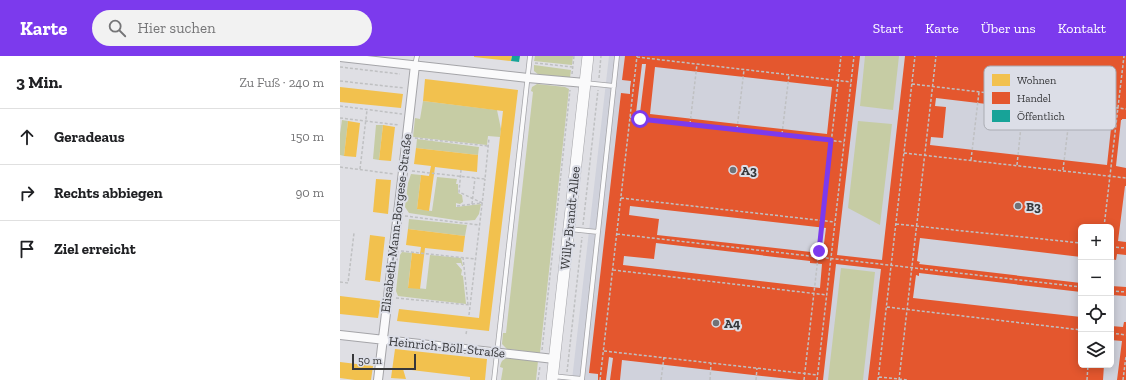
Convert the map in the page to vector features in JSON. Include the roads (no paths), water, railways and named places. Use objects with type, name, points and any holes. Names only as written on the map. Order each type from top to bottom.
[{"type":"main road","name":"Willy-Brandt-Allee","points":[[552,378],[588,56]]},
{"type":"street","points":[[340,57],[585,83]]},
{"type":"street","name":"Elisabeth-Mann-Borgese-Straße","points":[[378,380],[415,65]]},
{"type":"street","name":"Heinrich-Böll-Straße","points":[[340,335],[554,359]]},
{"type":"lane","points":[[415,65],[417,56]]},
{"type":"lane","points":[[494,380],[530,56]]},
{"type":"lane","points":[[552,378],[582,379],[617,56]]},
{"type":"lane","points":[[585,83],[614,86]]},
{"type":"lane","points":[[568,228],[598,232]]},
{"type":"place","name":"A3","points":[[733,170]]},
{"type":"place","name":"B3","points":[[1018,206]]},
{"type":"place","name":"A4","points":[[716,323]]}]
